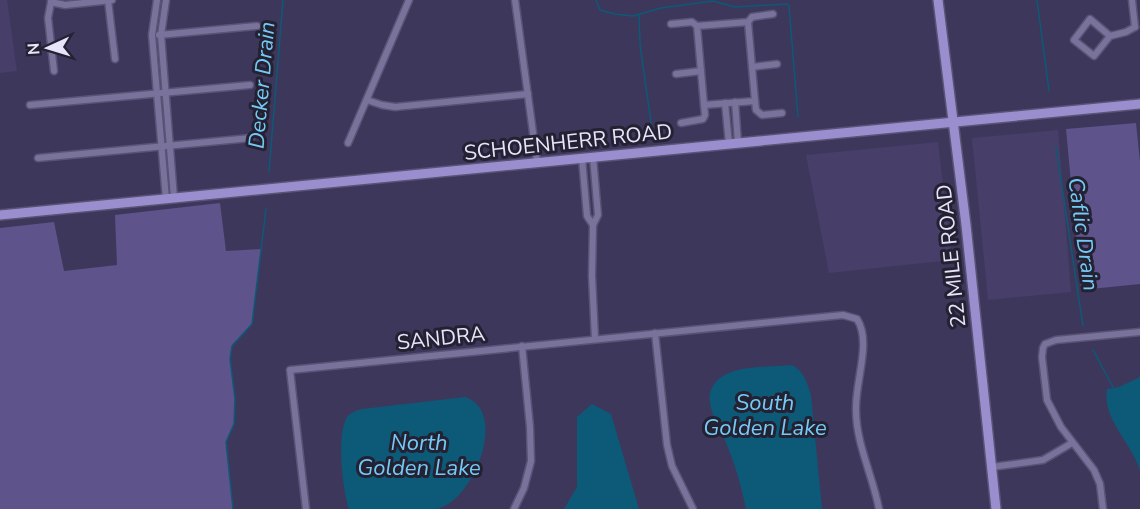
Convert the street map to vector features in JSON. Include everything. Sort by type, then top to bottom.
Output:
[{"type":"street","points":[[54,71],[48,18],[50,1],[65,5],[110,0],[115,59]]},
{"type":"street","points":[[157,0],[152,35],[161,148],[170,198]]},
{"type":"street","points":[[166,0],[161,35],[170,147],[170,198]]},
{"type":"street","points":[[348,143],[409,0]]},
{"type":"street","points":[[516,0],[537,162]]},
{"type":"street","name":"22 MILE ROAD","points":[[938,0],[954,123],[996,509]]},
{"type":"street","points":[[1110,36],[1090,19],[1074,40],[1094,56],[1110,36],[1137,28],[1132,0]]},
{"type":"street","points":[[671,24],[692,22],[697,26],[748,21],[752,17],[773,14]]},
{"type":"street","points":[[748,21],[756,110],[762,115],[782,113]]},
{"type":"street","points":[[152,35],[257,26]]},
{"type":"street","points":[[681,123],[700,121],[705,116],[697,26]]},
{"type":"street","points":[[752,67],[777,64]]},
{"type":"street","points":[[676,74],[701,71]]},
{"type":"street","points":[[30,105],[250,86]]},
{"type":"street","points":[[367,100],[395,107],[528,94]]},
{"type":"street","points":[[704,105],[755,101]]},
{"type":"street","points":[[734,144],[735,102]]},
{"type":"street","points":[[725,103],[734,144]]},
{"type":"street","name":"SCHOENHERR ROAD","points":[[0,215],[1140,104]]},
{"type":"street","points":[[38,158],[251,138]]},
{"type":"street","points":[[582,158],[587,216],[593,225]]},
{"type":"street","points":[[593,158],[598,215],[593,225],[592,276],[595,339]]},
{"type":"street","points":[[693,509],[672,466],[667,445],[655,333],[848,315],[857,319],[862,330],[864,345],[856,387],[857,426],[879,509]]},
{"type":"street","points":[[1103,509],[1100,484],[1094,470],[1072,443],[1051,410],[1042,369],[1043,348],[1050,341],[1140,332]]},
{"type":"street","name":"SANDRA","points":[[306,509],[290,370],[655,333]]},
{"type":"street","points":[[514,509],[527,480],[531,461],[522,346]]},
{"type":"street","points":[[992,467],[1043,460],[1072,443]]},
{"type":"shaded area","points":[[0,0],[7,0],[17,71],[0,73]]},
{"type":"shaded area","points":[[1136,123],[1140,162],[1140,284],[1081,290],[1066,129]]},
{"type":"shaded area","points":[[1058,130],[1071,292],[988,300],[972,138]]},
{"type":"shaded area","points":[[938,142],[952,260],[829,273],[806,155]]},
{"type":"shaded area","points":[[220,203],[226,251],[261,249],[252,324],[232,345],[230,359],[235,399],[234,424],[226,442],[233,509],[0,509],[0,228],[54,222],[64,271],[117,265],[115,215]]},
{"type":"water","name":"South Golden Lake","points":[[792,365],[802,374],[811,395],[822,509],[746,509],[734,464],[712,412],[711,391],[716,381],[731,372],[748,368]]},
{"type":"water","points":[[1140,377],[1140,470],[1113,420],[1107,400],[1107,389],[1119,387]]},
{"type":"water","name":"North Golden Lake","points":[[465,397],[478,406],[484,419],[485,436],[474,474],[451,502],[437,509],[349,509],[344,489],[341,446],[342,433],[349,415],[362,409]]},
{"type":"water","points":[[592,404],[611,414],[639,509],[564,509],[577,487],[577,417]]},
{"type":"waterway","name":"Decker Drain","points":[[269,172],[283,0]]},
{"type":"waterway","points":[[596,0],[600,10],[633,16],[661,8],[713,1],[735,7],[787,4],[798,117]]},
{"type":"waterway","name":"Caflic Drain","points":[[1037,0],[1049,91]]},
{"type":"waterway","points":[[639,14],[640,45],[652,129]]},
{"type":"waterway","name":"Caflic Drain","points":[[1056,147],[1083,326]]},
{"type":"waterway","name":"Decker Drain","points":[[233,509],[226,442],[234,424],[235,399],[230,359],[232,346],[252,324],[266,209]]},
{"type":"waterway","name":"Caflic Drain","points":[[1093,350],[1113,387]]}]
